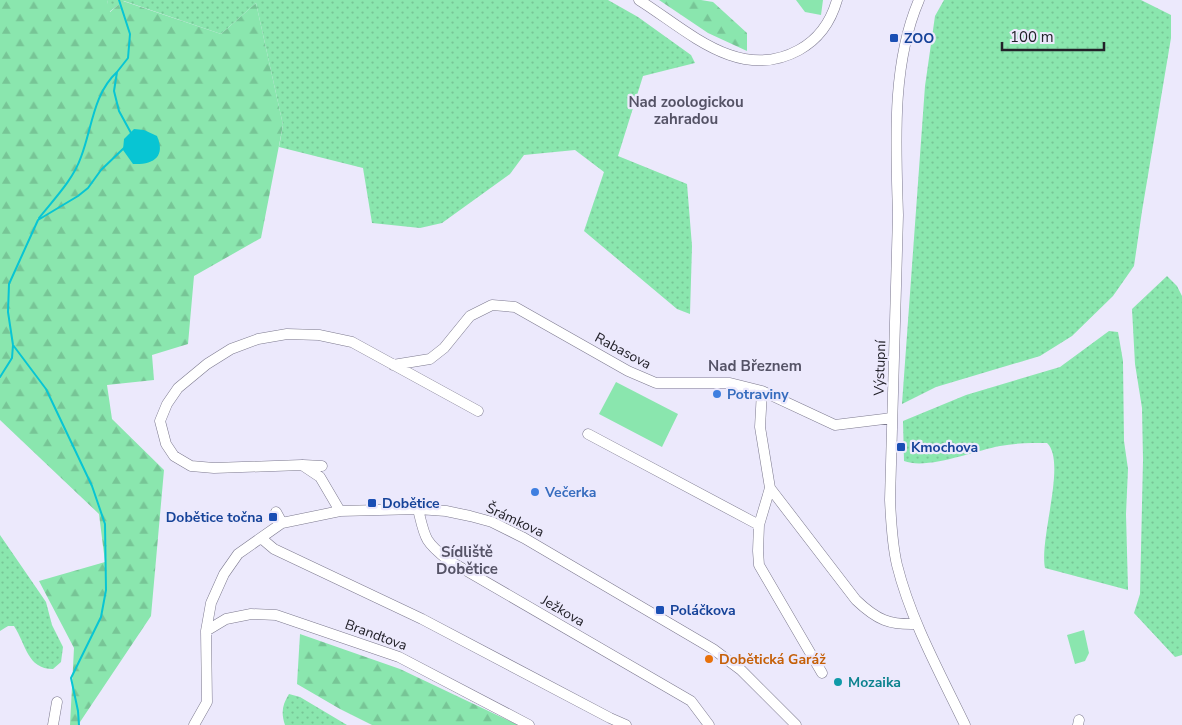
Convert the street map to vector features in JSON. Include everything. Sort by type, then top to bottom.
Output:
[{"type":"street","points":[[639,0],[715,50],[740,59],[760,61],[777,60],[803,48],[819,35],[828,24],[837,0]]},
{"type":"street","name":"Výstupní","points":[[919,0],[905,41],[901,60],[899,87],[890,500],[897,563],[905,593],[917,624],[965,725]]},
{"type":"street","name":"Rabasova","points":[[394,365],[430,360],[444,348],[470,316],[492,305],[514,307],[628,371],[656,383],[730,382],[762,391],[835,425],[892,418]]},
{"type":"street","points":[[322,466],[214,468],[191,466],[174,456],[166,444],[160,421],[167,404],[178,388],[207,364],[231,348],[258,339],[287,334],[319,335],[352,342],[478,410]]},
{"type":"street","points":[[762,391],[760,427],[770,488],[759,525],[759,565],[822,673]]},
{"type":"street","points":[[588,434],[759,525]]},
{"type":"street","points":[[302,465],[320,477],[340,511]]},
{"type":"street","points":[[770,488],[856,600],[871,614],[880,619],[904,625],[917,624]]},
{"type":"street","name":"Šrámkova","points":[[194,725],[207,702],[206,632],[211,603],[224,574],[238,554],[282,523],[340,511],[418,509],[446,511],[492,522],[524,538],[714,649],[741,670],[796,725]]},
{"type":"street","name":"Ježkova","points":[[418,509],[425,538],[432,548],[448,560],[691,701],[709,725]]},
{"type":"street","points":[[276,512],[282,523]]},
{"type":"street","points":[[261,538],[274,549],[422,619],[626,725]]},
{"type":"street","name":"Brandtova","points":[[206,632],[226,619],[251,614],[276,615],[399,657],[529,725]]},
{"type":"street","points":[[53,725],[58,702]]},
{"type":"green space","points":[[0,0],[107,0],[110,12],[123,1],[221,34],[256,3],[283,125],[261,238],[194,276],[188,344],[152,355],[154,380],[107,385],[112,419],[164,470],[151,616],[78,725],[70,725],[74,648],[39,581],[105,562],[99,514],[0,420]]},
{"type":"green space","points":[[107,0],[608,0],[638,17],[691,55],[695,63],[643,76],[618,156],[687,184],[692,246],[690,314],[677,309],[584,231],[604,172],[575,150],[524,155],[510,174],[442,223],[420,228],[372,223],[363,168],[279,147],[283,125],[256,3],[221,34],[124,1],[109,12]]},
{"type":"green space","points":[[659,0],[701,0],[713,2],[747,33],[747,51],[708,33]]},
{"type":"green space","points":[[796,0],[823,0],[821,15],[805,12]]},
{"type":"green space","points":[[944,0],[1141,0],[1171,15],[1171,38],[1134,266],[1113,296],[1072,336],[1040,356],[936,387],[902,404],[925,86],[935,16]]},
{"type":"green space","points":[[1167,276],[1177,286],[1182,296],[1182,655],[1175,657],[1134,613],[1140,594],[1143,460],[1142,408],[1135,364],[1132,309]]},
{"type":"green space","points":[[1109,331],[1118,332],[1123,361],[1124,441],[1128,469],[1126,514],[1128,590],[1045,568],[1044,555],[1054,483],[1052,453],[1047,443],[1006,445],[938,462],[914,463],[904,461],[903,421],[966,395],[1060,367]]},
{"type":"green space","points":[[616,382],[678,414],[662,447],[599,414]]},
{"type":"green space","points":[[0,535],[46,602],[52,625],[63,647],[61,662],[53,669],[44,668],[32,660],[14,626],[8,626],[0,631]]},
{"type":"green space","points":[[1084,630],[1089,653],[1085,661],[1075,664],[1067,635]]},
{"type":"green space","points":[[300,634],[400,669],[518,725],[372,725],[297,684]]},
{"type":"green space","points":[[289,694],[300,697],[347,725],[285,725],[283,709]]},
{"type":"water","points":[[134,129],[144,130],[157,136],[160,149],[159,154],[152,161],[133,164],[123,150],[124,139]]},
{"type":"waterway","points":[[119,0],[130,34],[128,58],[117,72],[114,91],[119,111],[131,133]]},
{"type":"waterway","points":[[39,218],[63,189],[78,165],[98,101],[109,81],[117,72]]},
{"type":"waterway","points":[[79,725],[71,678],[101,617],[106,590],[105,524],[92,486],[46,389],[13,345],[8,312],[9,284],[38,220],[88,188],[101,170],[125,147]]},
{"type":"waterway","points":[[0,377],[12,358],[13,345]]},
{"type":"place","name":"ZOO","points":[[894,38]]},
{"type":"place","name":"Potraviny","points":[[717,394]]},
{"type":"place","name":"Kmochova","points":[[901,447]]},
{"type":"place","name":"Večerka","points":[[535,492]]},
{"type":"place","name":"Dobětice","points":[[372,503]]},
{"type":"place","name":"Dobětice točna","points":[[273,517]]},
{"type":"place","name":"Poláčkova","points":[[660,610]]},
{"type":"place","name":"Dobětická Garáž","points":[[709,659]]},
{"type":"place","name":"Mozaika","points":[[838,682]]},
{"type":"district","name":"Nad zoologickou zahradou","points":[[686,110]]},
{"type":"district","name":"Nad Březnem","points":[[755,366]]},
{"type":"district","name":"Sídliště Dobětice","points":[[467,560]]}]
